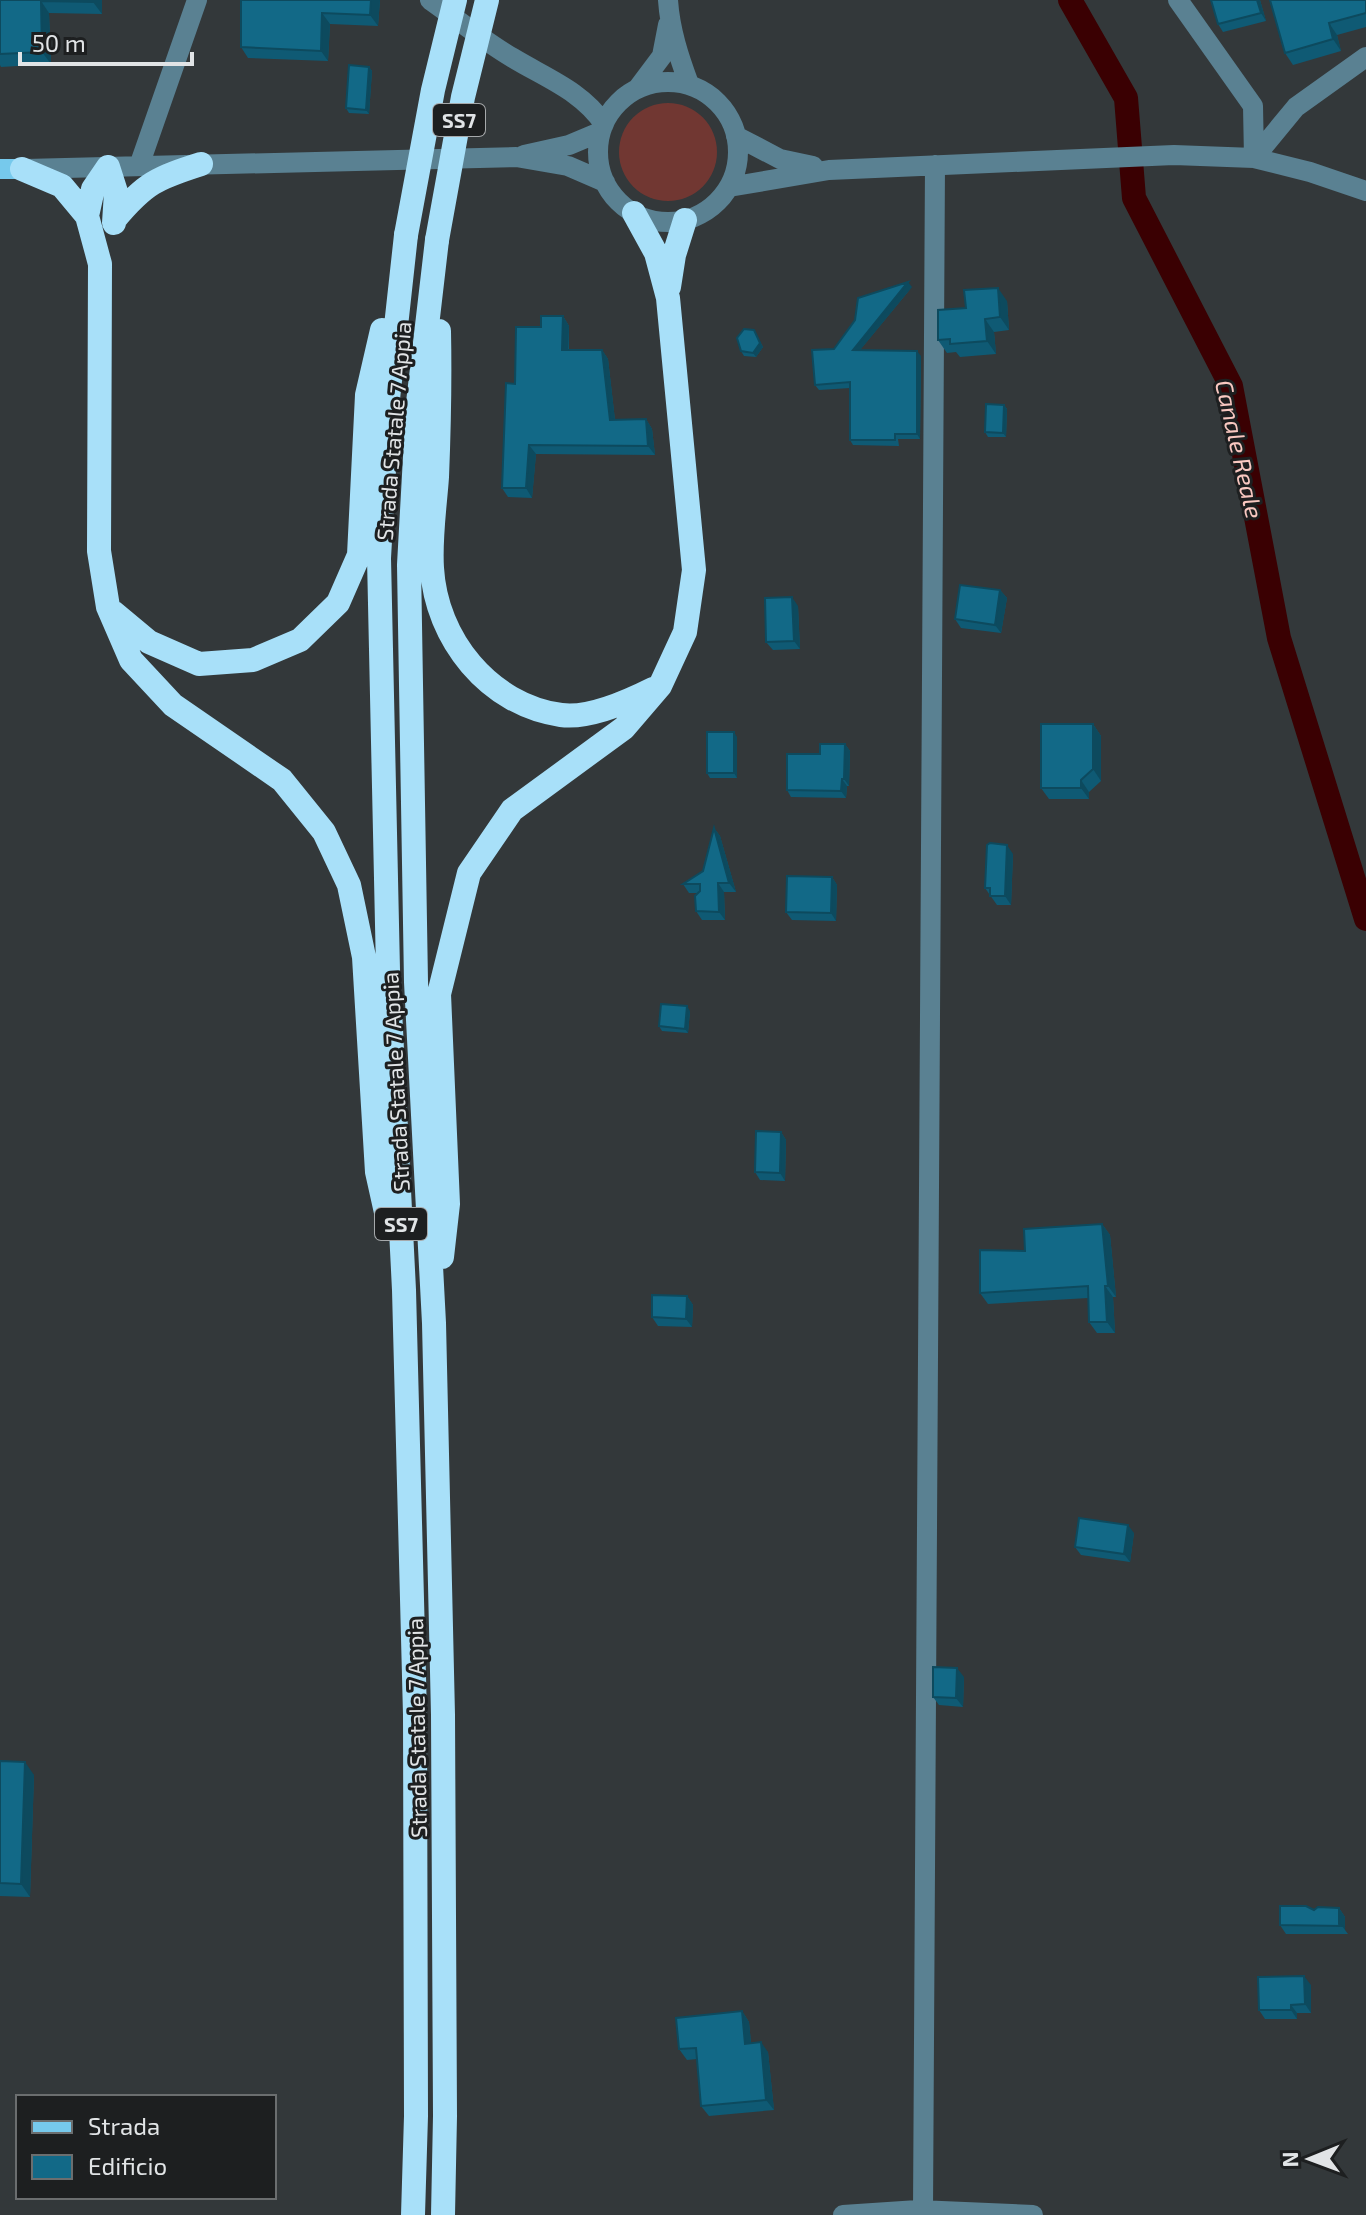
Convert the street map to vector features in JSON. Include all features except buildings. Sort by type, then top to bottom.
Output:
[{"type":"highway","name":"Strada Statale 7 Appia","points":[[413,2215],[416,2116],[415,1715],[404,1290],[388,970],[379,558],[388,399],[406,235],[433,90],[455,0]]},
{"type":"highway","name":"Strada Statale 7 Appia","points":[[443,2215],[443,1715],[434,1323],[416,982],[409,565],[418,403],[437,240],[463,97],[487,0]]},
{"type":"highway","points":[[115,219],[137,192],[166,175],[201,164]]},
{"type":"highway","points":[[137,192],[139,166]]},
{"type":"highway","points":[[87,216],[93,189],[108,167]]},
{"type":"highway","points":[[100,264],[115,219],[116,192],[108,167]]},
{"type":"highway","points":[[11,169],[62,186],[87,216],[100,264],[99,551],[108,607],[131,660],[173,705],[282,780],[324,832],[349,885],[364,957],[377,1172],[404,1290]]},
{"type":"highway","points":[[434,1323],[448,1204],[439,994],[469,873],[512,810],[624,728],[660,686],[685,632],[694,570],[668,298],[656,253],[634,213]]},
{"type":"highway","points":[[668,298],[674,255],[685,220]]},
{"type":"highway","points":[[108,607],[149,642],[199,664],[253,660],[300,640],[338,603],[359,555],[367,395],[406,235]]},
{"type":"highway","points":[[437,240],[441,406],[432,569],[442,619],[467,663],[510,699],[563,716],[614,708],[660,686]]},
{"type":"street","points":[[139,166],[197,0]]},
{"type":"street","points":[[430,0],[510,56],[572,91],[592,107],[602,128],[599,158],[605,182],[617,200],[634,213],[650,220],[685,220],[703,213],[729,187],[736,171],[736,136],[727,113],[710,96],[689,84],[663,82],[630,94],[572,91]]},
{"type":"street","points":[[1178,0],[1253,106],[1254,158]]},
{"type":"street","points":[[669,9],[689,84]]},
{"type":"street","points":[[516,157],[569,145],[602,128],[662,56],[669,9]]},
{"type":"street","points":[[1254,158],[1296,107],[1366,57]]},
{"type":"street","points":[[736,136],[780,159],[829,170]]},
{"type":"street","points":[[729,187],[829,170],[1174,155],[1254,158],[1366,191]]},
{"type":"street","points":[[11,169],[516,157],[568,166],[605,182]]},
{"type":"street","points":[[923,2210],[935,165]]},
{"type":"street","points":[[843,2215],[923,2210],[1033,2215]]},
{"type":"shaded area","points":[[668,103],[687,107],[703,117],[713,133],[717,152],[713,171],[703,187],[687,197],[668,201],[649,197],[633,187],[623,171],[619,152],[623,133],[633,117],[649,107]]},
{"type":"waterway","name":"Canale Reale","points":[[1070,0],[1126,98],[1134,198],[1231,386],[1279,638],[1366,919]]}]
